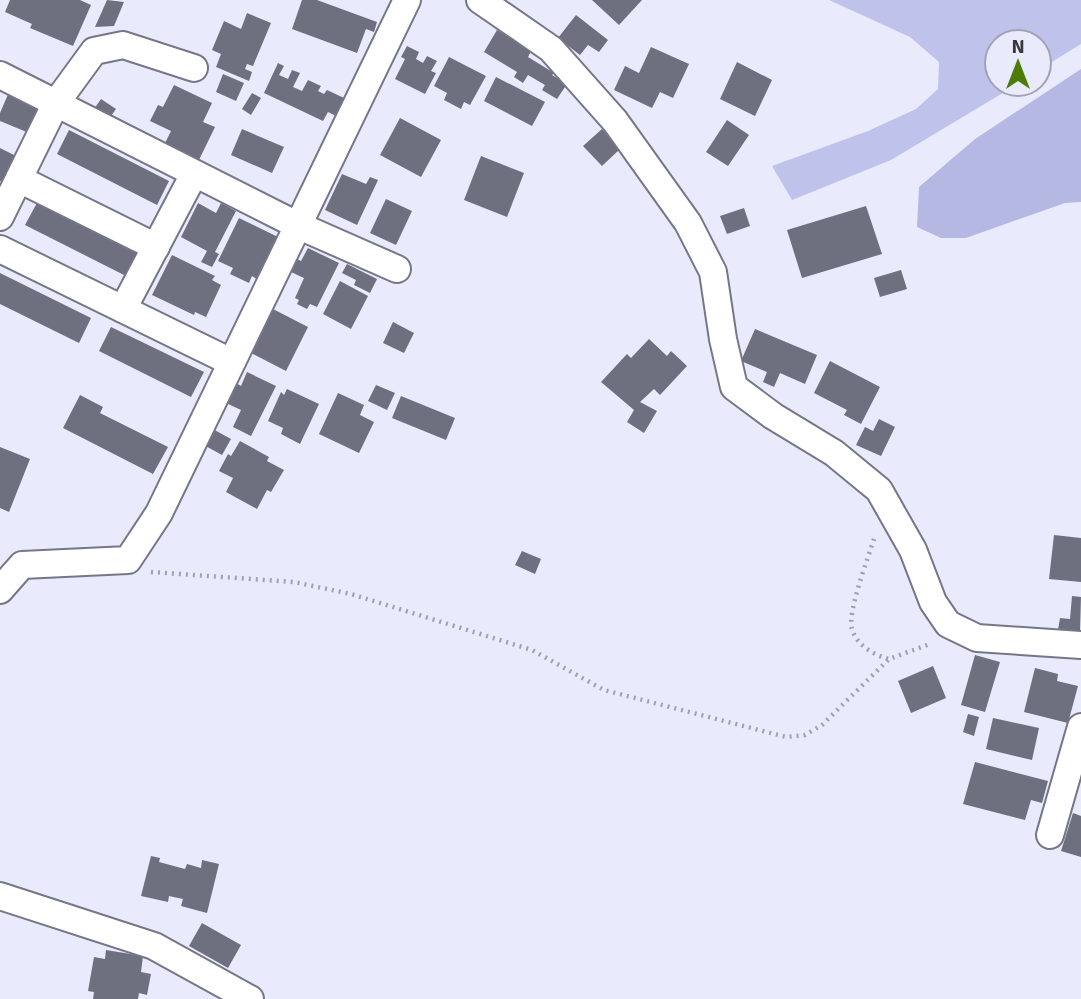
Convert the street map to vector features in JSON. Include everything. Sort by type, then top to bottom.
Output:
[{"type":"street","points":[[0,590],[22,565],[128,561],[159,513],[407,0]]},
{"type":"street","points":[[480,0],[551,49],[615,121],[688,223],[713,272],[723,339],[734,387],[773,416],[834,453],[879,490],[913,550],[933,603],[948,624],[977,638],[1081,645]]},
{"type":"street","points":[[0,216],[56,103],[94,51],[123,45],[194,68]]},
{"type":"street","points":[[0,75],[297,225],[397,269]]},
{"type":"street","points":[[123,309],[194,174]]},
{"type":"street","points":[[19,180],[156,247]]},
{"type":"street","points":[[0,249],[231,362]]},
{"type":"street","points":[[1050,835],[1074,776],[1081,727]]},
{"type":"street","points":[[0,896],[154,946],[250,999]]},
{"type":"path","points":[[885,501],[853,610],[851,626],[863,646],[876,655],[889,659]]},
{"type":"path","points":[[128,561],[151,572],[294,582],[351,594],[532,650],[604,690],[786,737],[805,735],[822,724],[889,659],[960,630]]},
{"type":"shaded area","points":[[829,0],[1081,0],[1081,44],[1053,61],[1053,28],[983,28],[983,98],[995,98],[891,160],[792,200],[772,166],[868,131],[916,109],[938,89],[939,62],[910,37]]},
{"type":"shaded area","points":[[1081,69],[1081,202],[1065,203],[966,238],[941,238],[917,227],[919,187],[975,139],[1037,98],[1053,98],[1053,87]]},
{"type":"building","points":[[10,0],[80,0],[91,5],[73,46],[30,28],[32,24],[5,12]]},
{"type":"building","points":[[107,0],[124,2],[114,26],[95,27]]},
{"type":"building","points":[[302,0],[317,0],[377,22],[374,32],[366,29],[357,53],[292,29]]},
{"type":"building","points":[[592,0],[642,0],[619,25]]},
{"type":"building","points":[[247,13],[271,23],[253,66],[247,64],[245,69],[252,72],[249,81],[216,67],[221,54],[212,50],[224,21],[241,29]]},
{"type":"building","points":[[576,15],[608,40],[599,52],[588,45],[580,55],[558,38]]},
{"type":"building","points":[[497,30],[531,51],[528,57],[567,84],[557,99],[542,90],[545,85],[528,75],[523,83],[514,77],[517,72],[484,52]]},
{"type":"building","points":[[407,46],[419,52],[416,59],[423,63],[427,56],[437,61],[431,71],[436,73],[425,94],[395,79],[405,59],[401,57]]},
{"type":"building","points":[[651,47],[689,64],[673,98],[660,92],[652,108],[614,90],[625,66],[639,73]]},
{"type":"building","points":[[449,57],[486,76],[470,105],[464,102],[461,109],[444,100],[447,93],[434,86]]},
{"type":"building","points":[[737,62],[772,80],[755,116],[720,99]]},
{"type":"building","points":[[278,63],[284,66],[279,75],[288,79],[292,70],[300,73],[293,87],[302,91],[308,80],[321,86],[318,91],[324,94],[327,90],[344,98],[336,116],[328,112],[323,121],[264,93]]},
{"type":"building","points":[[223,74],[244,83],[236,101],[216,92]]},
{"type":"building","points":[[496,77],[545,102],[532,126],[484,101]]},
{"type":"building","points":[[174,85],[212,103],[203,122],[215,127],[198,162],[164,145],[171,131],[150,121],[158,105],[163,107]]},
{"type":"building","points":[[9,92],[45,107],[34,135],[0,121],[0,113]]},
{"type":"building","points":[[252,93],[261,98],[251,115],[242,109]]},
{"type":"building","points":[[101,99],[116,109],[109,119],[94,109]]},
{"type":"building","points":[[400,118],[441,140],[421,177],[380,155]]},
{"type":"building","points":[[727,120],[749,135],[728,166],[706,152]]},
{"type":"building","points":[[242,129],[284,147],[272,173],[231,155]]},
{"type":"building","points":[[602,129],[620,149],[602,166],[583,146]]},
{"type":"building","points":[[69,130],[169,181],[157,205],[57,154]]},
{"type":"building","points":[[0,148],[16,156],[3,182],[0,181]]},
{"type":"building","points":[[481,156],[524,173],[507,217],[464,200]]},
{"type":"building","points":[[342,174],[366,184],[370,177],[378,180],[357,225],[325,210]]},
{"type":"building","points":[[386,199],[412,211],[396,245],[370,233]]},
{"type":"building","points":[[38,201],[138,252],[126,276],[25,225]]},
{"type":"building","points":[[198,203],[216,213],[221,203],[236,211],[215,252],[219,254],[212,267],[201,262],[207,251],[181,237]]},
{"type":"building","points":[[866,206],[882,254],[802,278],[787,230]]},
{"type":"building","points":[[744,208],[750,226],[727,234],[720,216]]},
{"type":"building","points":[[239,218],[278,237],[257,279],[252,276],[249,283],[230,274],[233,268],[218,261]]},
{"type":"building","points":[[308,248],[339,263],[317,307],[310,304],[307,309],[297,304],[299,300],[295,298],[304,278],[291,272],[297,259],[301,261]]},
{"type":"building","points":[[172,255],[215,276],[212,280],[221,285],[206,317],[195,312],[194,315],[152,295]]},
{"type":"building","points":[[347,264],[377,279],[370,293],[354,285],[356,280],[342,273]]},
{"type":"building","points":[[901,270],[907,289],[880,297],[874,278]]},
{"type":"building","points":[[0,273],[91,318],[79,343],[0,304]]},
{"type":"building","points":[[340,281],[368,296],[351,329],[323,314]]},
{"type":"building","points":[[273,309],[308,327],[286,371],[251,353]]},
{"type":"building","points":[[393,322],[414,333],[404,353],[383,343]]},
{"type":"building","points":[[111,327],[204,372],[191,397],[99,351]]},
{"type":"building","points":[[755,329],[817,355],[805,384],[780,373],[774,387],[763,382],[767,372],[741,361]]},
{"type":"building","points":[[649,339],[667,356],[671,351],[687,366],[660,395],[654,389],[640,402],[657,411],[644,433],[627,422],[634,410],[601,382],[627,354],[631,358]]},
{"type":"building","points":[[830,361],[880,387],[861,424],[844,415],[847,410],[814,393]]},
{"type":"building","points":[[247,372],[276,386],[251,436],[233,427],[241,410],[226,403],[236,383],[241,386]]},
{"type":"building","points":[[376,385],[395,393],[387,410],[368,401]]},
{"type":"building","points":[[287,389],[319,404],[300,444],[281,434],[283,428],[268,421],[281,392],[284,395]]},
{"type":"building","points":[[338,393],[364,405],[360,415],[374,422],[359,453],[319,434]]},
{"type":"building","points":[[80,395],[103,407],[100,413],[168,447],[153,474],[63,428]]},
{"type":"building","points":[[401,396],[455,418],[446,440],[392,418]]},
{"type":"building","points":[[879,419],[895,427],[881,456],[856,445],[865,427],[873,431]]},
{"type":"building","points":[[211,428],[231,439],[222,455],[202,444]]},
{"type":"building","points":[[240,441],[269,457],[267,461],[284,470],[271,492],[267,490],[257,509],[226,492],[233,478],[219,471],[228,454],[231,456]]},
{"type":"building","points":[[0,447],[30,459],[9,512],[0,508]]},
{"type":"building","points":[[1054,535],[1081,538],[1081,582],[1049,579]]},
{"type":"building","points":[[522,551],[541,559],[535,574],[515,565]]},
{"type":"building","points":[[1072,596],[1081,597],[1080,632],[1058,630],[1060,618],[1070,619]]},
{"type":"building","points":[[975,655],[1000,662],[985,712],[961,705]]},
{"type":"building","points":[[933,666],[946,698],[911,713],[898,681]]},
{"type":"building","points":[[1035,668],[1058,674],[1057,681],[1078,686],[1068,723],[1024,712]]},
{"type":"building","points":[[968,714],[979,717],[974,736],[963,732]]},
{"type":"building","points":[[993,718],[1039,728],[1032,760],[986,749]]},
{"type":"building","points":[[975,762],[1048,781],[1042,803],[1031,800],[1025,820],[963,804]]},
{"type":"building","points":[[1073,813],[1081,816],[1081,857],[1061,851]]},
{"type":"building","points":[[151,856],[160,858],[159,862],[185,869],[187,864],[201,868],[202,860],[219,864],[207,913],[181,906],[183,899],[169,896],[168,902],[141,896]]},
{"type":"building","points":[[202,923],[241,945],[228,968],[189,946]]},
{"type":"building","points":[[106,950],[143,956],[141,972],[151,974],[147,995],[139,993],[138,999],[93,999],[94,992],[88,991],[94,957],[105,959]]}]
